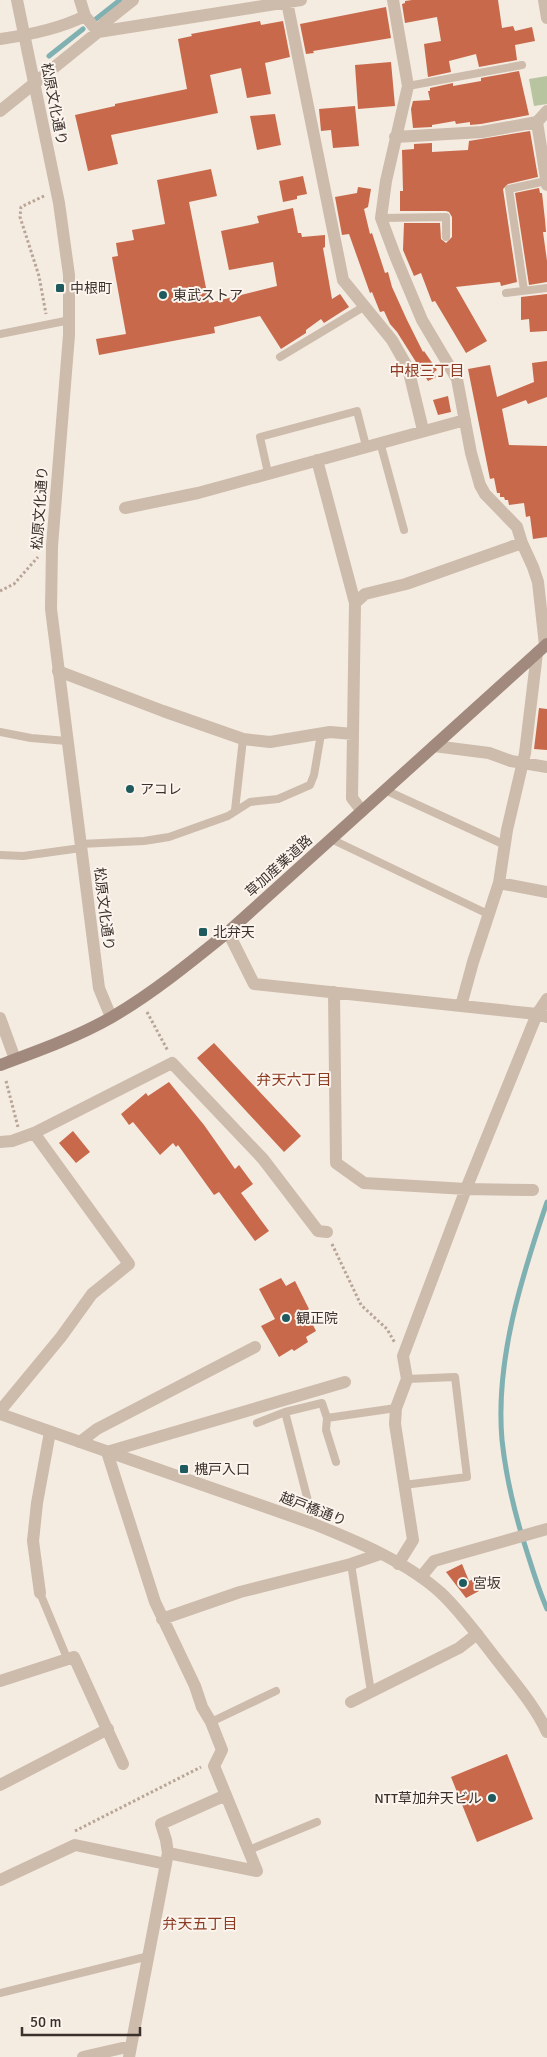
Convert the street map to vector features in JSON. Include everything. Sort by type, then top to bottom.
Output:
[{"type":"main road","name":"草加産業道路","points":[[0,1065],[52,1045],[111,1017],[193,961],[228,932],[543,647]]},
{"type":"street","name":"松原文化通り","points":[[17,0],[65,237],[69,275],[70,320],[52,546],[51,609],[99,988],[111,1017]]},
{"type":"street","points":[[80,0],[85,16],[98,32]]},
{"type":"street","points":[[0,111],[98,32],[104,23],[133,0]]},
{"type":"street","points":[[98,32],[253,4],[301,0]]},
{"type":"street","points":[[393,0],[408,86],[395,137],[381,218],[422,320],[457,379],[480,485],[485,494],[517,527],[522,544],[533,567],[538,582],[543,647],[523,763],[507,830],[499,883],[473,962],[461,1006]]},
{"type":"street","points":[[544,0],[547,18]]},
{"type":"street","points":[[288,2],[343,280],[392,340],[408,368],[423,430]]},
{"type":"street","points":[[0,39],[24,36],[73,22],[85,16]]},
{"type":"street","points":[[395,137],[482,132],[537,122],[547,111]]},
{"type":"street","points":[[537,122],[547,185]]},
{"type":"street","points":[[125,508],[198,493],[465,420]]},
{"type":"street","points":[[317,460],[355,603],[352,798],[362,811]]},
{"type":"street","points":[[355,603],[365,594],[406,584],[522,544]]},
{"type":"street","points":[[58,671],[243,739],[270,742],[330,732],[353,734]]},
{"type":"street","points":[[434,746],[489,752],[511,761],[547,767]]},
{"type":"street","points":[[499,883],[547,892]]},
{"type":"street","points":[[228,932],[254,984],[542,1015]]},
{"type":"street","points":[[334,992],[336,1163],[364,1183],[466,1189],[533,1190]]},
{"type":"street","points":[[398,1564],[413,1540],[395,1424],[396,1408],[407,1379],[403,1356],[466,1189],[542,1015],[547,999]]},
{"type":"street","points":[[0,1018],[15,1060]]},
{"type":"street","points":[[0,1142],[34,1133],[172,1063],[263,1159],[318,1231],[327,1232]]},
{"type":"street","points":[[0,1412],[65,1332],[92,1294],[129,1264],[34,1133]]},
{"type":"street","points":[[80,1442],[97,1429],[254,1347]]},
{"type":"street","points":[[0,1880],[75,1845],[256,1871],[214,1766],[222,1750],[211,1722],[202,1707],[195,1686],[154,1602],[107,1452],[345,1382]]},
{"type":"street","name":"越戸橋通り","points":[[0,1412],[50,1432],[314,1524],[350,1539],[421,1577],[440,1593],[477,1634],[522,1692],[547,1732]]},
{"type":"street","points":[[40,1593],[33,1541],[37,1503],[50,1432]]},
{"type":"street","points":[[421,1577],[434,1561],[547,1528]]},
{"type":"street","points":[[162,1619],[240,1592],[352,1564],[380,1554]]},
{"type":"street","points":[[351,1702],[459,1648],[477,1634]]},
{"type":"street","points":[[0,1681],[74,1657],[123,1764]]},
{"type":"street","points":[[0,1785],[108,1729]]},
{"type":"street","points":[[83,2057],[130,2051],[167,1859],[166,1840],[161,1824],[226,1795]]},
{"type":"lane","points":[[408,86],[522,65]]},
{"type":"lane","points":[[524,290],[508,190],[546,181]]},
{"type":"lane","points":[[381,218],[446,217],[446,237]]},
{"type":"lane","points":[[506,293],[547,288]]},
{"type":"lane","points":[[280,357],[365,306]]},
{"type":"lane","points":[[0,334],[70,320]]},
{"type":"lane","points":[[268,473],[260,437],[357,411],[366,446]]},
{"type":"lane","points":[[380,442],[404,530]]},
{"type":"lane","points":[[0,732],[30,738],[67,741]]},
{"type":"lane","points":[[0,855],[23,856],[80,846],[169,837],[228,816],[234,810],[250,802],[278,799],[310,784],[314,775],[321,734]]},
{"type":"lane","points":[[234,810],[243,739]]},
{"type":"lane","points":[[385,790],[505,845]]},
{"type":"lane","points":[[331,839],[490,915]]},
{"type":"lane","points":[[404,1485],[467,1477],[456,1376],[407,1379]]},
{"type":"lane","points":[[256,1422],[322,1402],[327,1418],[326,1430],[336,1462]]},
{"type":"lane","points":[[327,1418],[396,1408]]},
{"type":"lane","points":[[285,1412],[314,1524]]},
{"type":"lane","points":[[352,1564],[371,1692]]},
{"type":"lane","points":[[40,1593],[67,1658]]},
{"type":"lane","points":[[211,1722],[276,1691]]},
{"type":"lane","points":[[249,1850],[317,1822]]},
{"type":"lane","points":[[0,1993],[149,1956]]},
{"type":"path","points":[[47,195],[21,207],[20,217],[39,276],[47,325]]},
{"type":"path","points":[[0,591],[14,584],[37,557],[52,546]]},
{"type":"path","points":[[147,1012],[163,1039],[172,1063]]},
{"type":"path","points":[[6,1081],[20,1138]]},
{"type":"path","points":[[327,1232],[360,1304],[387,1328],[403,1356]]},
{"type":"path","points":[[75,1845],[70,1834],[219,1758]]},
{"type":"green space","points":[[547,76],[547,104],[534,106],[529,79]]},
{"type":"building","points":[[498,0],[502,28],[513,26],[515,31],[532,27],[535,41],[515,45],[517,60],[479,67],[476,54],[449,61],[451,72],[428,77],[424,44],[441,41],[437,17],[405,23],[402,4],[405,1]]},
{"type":"building","points":[[386,7],[391,38],[313,51],[314,53],[306,54],[300,24]]},
{"type":"building","points":[[260,21],[261,25],[283,21],[290,57],[265,63],[271,94],[247,98],[241,68],[210,75],[218,113],[111,135],[118,164],[88,171],[75,115],[115,106],[115,104],[187,89],[178,39],[192,36],[191,34]]},
{"type":"building","points":[[391,62],[395,106],[358,109],[355,65]]},
{"type":"building","points":[[519,71],[529,115],[481,124],[470,125],[470,122],[456,124],[455,121],[432,125],[432,127],[413,128],[411,109],[413,101],[430,100],[428,91],[430,91],[430,88],[453,83],[453,86],[481,81],[481,78]]},
{"type":"building","points":[[355,106],[359,146],[333,148],[331,130],[321,131],[319,109]]},
{"type":"building","points":[[275,114],[281,145],[257,150],[250,116]]},
{"type":"building","points":[[530,131],[538,177],[508,184],[503,189],[517,282],[501,286],[500,282],[456,287],[487,341],[466,353],[435,301],[432,302],[421,273],[414,276],[403,250],[404,223],[440,223],[441,239],[446,243],[452,237],[452,217],[446,211],[400,211],[400,191],[403,191],[402,150],[414,149],[414,144],[432,143],[432,152],[468,150],[469,141]]},
{"type":"building","points":[[211,169],[217,196],[189,202],[209,303],[277,286],[273,262],[229,270],[221,231],[259,223],[257,216],[293,208],[298,233],[301,233],[302,237],[325,235],[325,247],[323,248],[332,299],[340,294],[349,307],[324,323],[321,319],[306,330],[306,333],[281,349],[260,316],[214,327],[215,333],[99,355],[96,339],[126,334],[112,257],[118,256],[116,243],[134,240],[132,230],[165,224],[157,180]]},
{"type":"building","points":[[303,176],[307,194],[297,196],[297,199],[283,202],[279,181]]},
{"type":"building","points":[[358,187],[371,189],[368,207],[364,209],[370,234],[372,233],[385,273],[388,272],[392,287],[407,320],[423,352],[437,370],[434,372],[436,377],[428,381],[390,324],[384,311],[380,312],[372,292],[370,293],[349,234],[342,235],[335,197],[357,193]]},
{"type":"building","points":[[539,188],[540,193],[542,193],[545,220],[546,232],[543,232],[547,261],[547,282],[529,285],[515,193]]},
{"type":"building","points":[[547,294],[547,331],[530,332],[529,319],[521,320],[521,297]]},
{"type":"building","points":[[547,361],[547,397],[528,404],[526,400],[502,409],[509,445],[547,446],[547,537],[533,539],[530,516],[526,517],[524,503],[509,505],[508,500],[500,497],[500,493],[497,493],[494,478],[490,479],[468,369],[490,365],[497,397],[534,382],[532,363]]},
{"type":"building","points":[[448,396],[451,412],[438,415],[433,400]]},
{"type":"building","points":[[539,708],[547,709],[547,750],[534,749]]},
{"type":"building","points":[[214,1043],[301,1136],[284,1152],[197,1058]]},
{"type":"building","points":[[169,1082],[204,1125],[235,1169],[239,1165],[253,1184],[241,1193],[269,1231],[255,1241],[219,1192],[214,1195],[178,1145],[176,1147],[173,1143],[160,1155],[133,1122],[129,1125],[121,1114],[146,1093],[148,1096]]},
{"type":"building","points":[[73,1131],[90,1152],[76,1163],[59,1143]]},
{"type":"building","name":"観正院","points":[[281,1278],[286,1286],[295,1281],[309,1309],[306,1311],[316,1331],[306,1337],[308,1342],[294,1351],[292,1349],[279,1357],[261,1326],[275,1319],[259,1289]]},
{"type":"building","points":[[462,1564],[469,1581],[474,1579],[479,1591],[466,1598],[446,1572]]},
{"type":"building","name":"NTT草加弁天ビル","points":[[507,1754],[533,1819],[477,1842],[451,1777]]},
{"type":"waterway","points":[[96,19],[120,0]]},
{"type":"waterway","points":[[49,56],[83,29]]},
{"type":"waterway","points":[[547,1202],[528,1259],[512,1319],[503,1379],[501,1410],[502,1440],[512,1496],[529,1559],[547,1609]]},
{"type":"place","name":"中根町","points":[[60,288]]},
{"type":"place","name":"東武ストア","points":[[163,295]]},
{"type":"place","name":"アコレ","points":[[130,789]]},
{"type":"place","name":"北弁天","points":[[203,932]]},
{"type":"place","name":"観正院","points":[[286,1318]]},
{"type":"place","name":"槐戸入口","points":[[184,1469]]},
{"type":"place","name":"宮坂","points":[[463,1583]]},
{"type":"place","name":"NTT草加弁天ビル","points":[[492,1798]]},
{"type":"district","name":"中根三丁目","points":[[427,371]]},
{"type":"district","name":"弁天六丁目","points":[[294,1080]]},
{"type":"district","name":"弁天五丁目","points":[[200,1924]]}]
